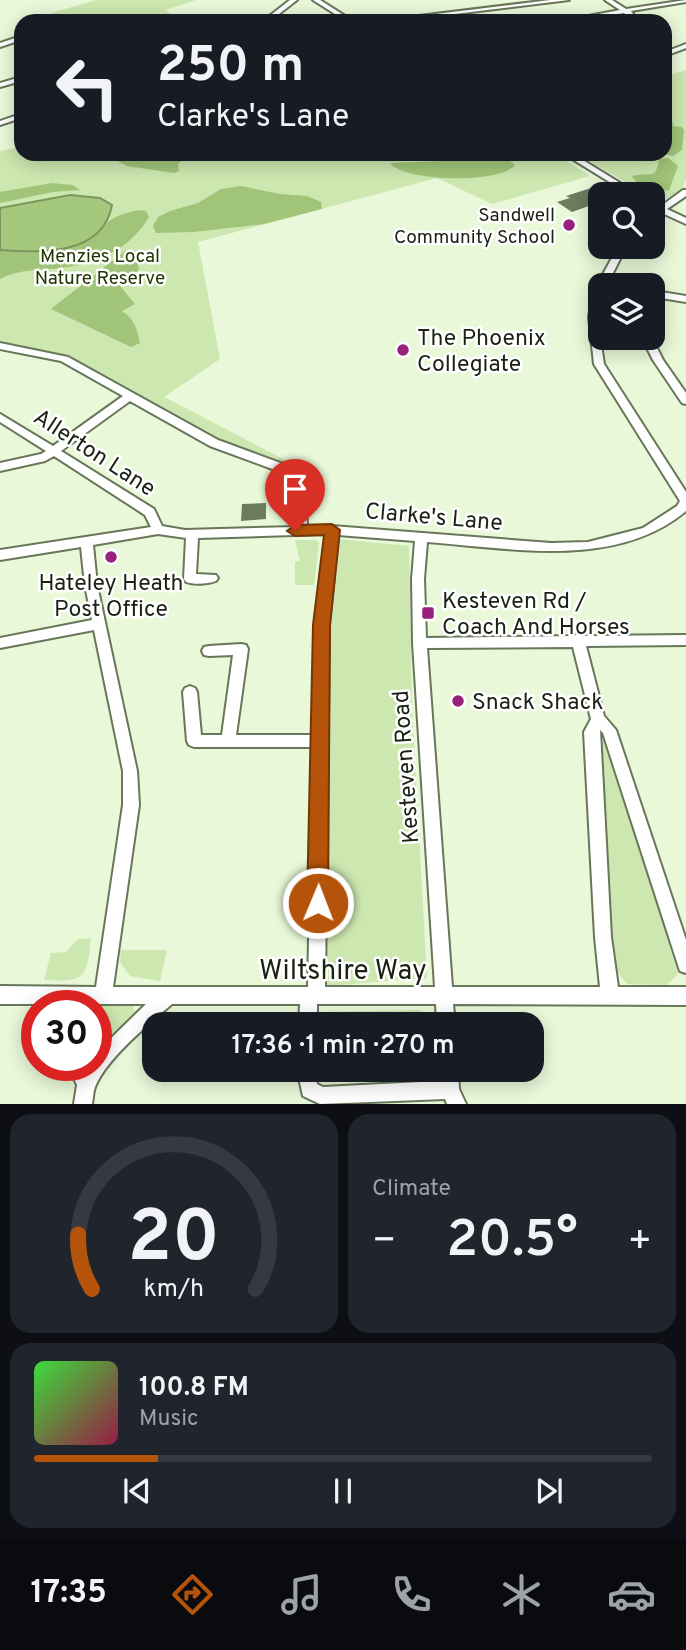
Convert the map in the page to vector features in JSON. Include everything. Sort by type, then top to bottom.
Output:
[{"type":"street","points":[[275,14],[294,0]]},
{"type":"street","points":[[316,0],[339,14]]},
{"type":"street","points":[[443,14],[566,0]]},
{"type":"street","points":[[608,0],[628,14]]},
{"type":"street","points":[[661,0],[684,2]]},
{"type":"street","points":[[607,14],[684,2]]},
{"type":"street","points":[[580,161],[614,182]]},
{"type":"street","points":[[665,204],[686,192]]},
{"type":"street","points":[[665,214],[686,221]]},
{"type":"street","points":[[665,296],[686,299]]},
{"type":"street","points":[[0,346],[64,359],[229,451],[290,471],[299,484],[301,531]]},
{"type":"street","points":[[596,350],[599,364],[686,501]]},
{"type":"street","points":[[653,350],[686,401]]},
{"type":"street","points":[[0,467],[38,461],[130,396]]},
{"type":"street","name":"Allerton Lane","points":[[0,417],[150,512],[158,530]]},
{"type":"street","name":"Clarke's Lane","points":[[0,555],[158,530],[189,534],[332,530],[551,547],[597,544],[647,531],[681,509],[686,501]]},
{"type":"street","points":[[310,1012],[313,996],[324,593],[332,530]]},
{"type":"street","points":[[189,534],[190,579],[212,578]]},
{"type":"street","name":"Kesteven Road","points":[[421,536],[418,579],[420,643],[444,995]]},
{"type":"street","points":[[87,541],[91,585],[130,783],[131,805],[104,990]]},
{"type":"street","points":[[0,643],[100,624]]},
{"type":"street","points":[[420,643],[578,639],[686,640]]},
{"type":"street","points":[[578,639],[598,719],[609,730],[686,965]]},
{"type":"street","points":[[209,651],[241,649],[229,741]]},
{"type":"street","points":[[190,692],[194,741],[321,741]]},
{"type":"street","points":[[598,719],[591,732],[603,937],[610,996]]},
{"type":"street","name":"Wiltshire Way","points":[[112,994],[686,996]]},
{"type":"street","name":"Wiltshire Way","points":[[0,995],[21,997]]},
{"type":"street","points":[[83,1104],[86,1084],[139,1022],[170,995]]},
{"type":"street","points":[[444,995],[445,1012]]},
{"type":"street","points":[[311,1098],[453,1097]]},
{"type":"green space","points":[[96,0],[196,0],[165,10],[171,14],[51,13]]},
{"type":"green space","points":[[686,70],[686,179],[682,190],[665,199],[665,182],[626,182],[589,161],[672,161],[672,74]]},
{"type":"green space","name":"Menzies Local Nature Reserve","points":[[14,148],[14,161],[567,161],[590,176],[492,204],[437,178],[198,242],[220,359],[164,397],[295,465],[287,470],[229,451],[64,359],[0,346],[0,151]]},
{"type":"green space","points":[[337,539],[409,546],[412,708],[427,978],[326,986],[327,706]]},
{"type":"green space","points":[[295,540],[316,540],[319,543],[314,585],[295,585],[295,562],[300,561]]},
{"type":"green space","points":[[607,741],[678,974],[666,985],[627,984],[612,965],[595,742]]},
{"type":"green space","points":[[91,938],[88,962],[81,975],[68,980],[44,980],[51,953],[66,952],[78,939]]},
{"type":"green space","points":[[121,950],[167,950],[160,981],[130,976],[120,962]]},
{"type":"green space","points":[[112,1003],[131,1003],[136,1013],[112,1038]]},
{"type":"green space","points":[[420,1010],[422,1012],[320,1012]]},
{"type":"shaded area","points":[[672,120],[673,126],[682,127],[684,131],[682,150],[673,156]]},
{"type":"shaded area","points":[[118,161],[181,161],[178,164],[179,171],[174,173],[127,166]]},
{"type":"shaded area","points":[[510,161],[515,165],[491,175],[452,178],[413,174],[390,163]]},
{"type":"shaded area","points":[[659,161],[672,161],[678,166],[669,190],[665,190],[665,182],[637,182],[632,176],[651,174],[656,171]]},
{"type":"shaded area","points":[[52,183],[73,185],[80,190],[53,192],[0,203],[0,192]]},
{"type":"shaded area","points":[[241,186],[307,196],[321,202],[322,209],[264,224],[156,233],[153,226],[158,217],[198,203],[221,189]]},
{"type":"shaded area","points":[[70,195],[100,198],[112,205],[106,222],[96,234],[68,248],[51,251],[0,250],[0,208]]},
{"type":"shaded area","points":[[138,210],[146,211],[149,217],[130,240],[108,255],[82,264],[19,272],[0,279],[0,250],[60,250],[103,228],[114,218]]},
{"type":"shaded area","points":[[126,250],[136,258],[139,269],[131,279],[120,286],[135,304],[122,311],[132,321],[139,338],[140,343],[131,347],[51,309]]},
{"type":"building","name":"Sandwell Community School","points":[[588,189],[588,206],[572,212],[557,202],[570,198],[566,196]]},
{"type":"building","points":[[266,503],[266,519],[241,521],[242,504]]},
{"type":"place","name":"Sandwell Community School","points":[[569,225]]},
{"type":"place","name":"The Phoenix Collegiate","points":[[403,350]]},
{"type":"place","name":"Hateley Heath Post Office","points":[[111,557]]},
{"type":"place","name":"Kesteven Rd / Coach And Horses","points":[[428,613]]},
{"type":"place","name":"Snack Shack","points":[[458,701]]},
{"type":"route","points":[[295,531],[332,530],[322,625],[318,903]]}]
